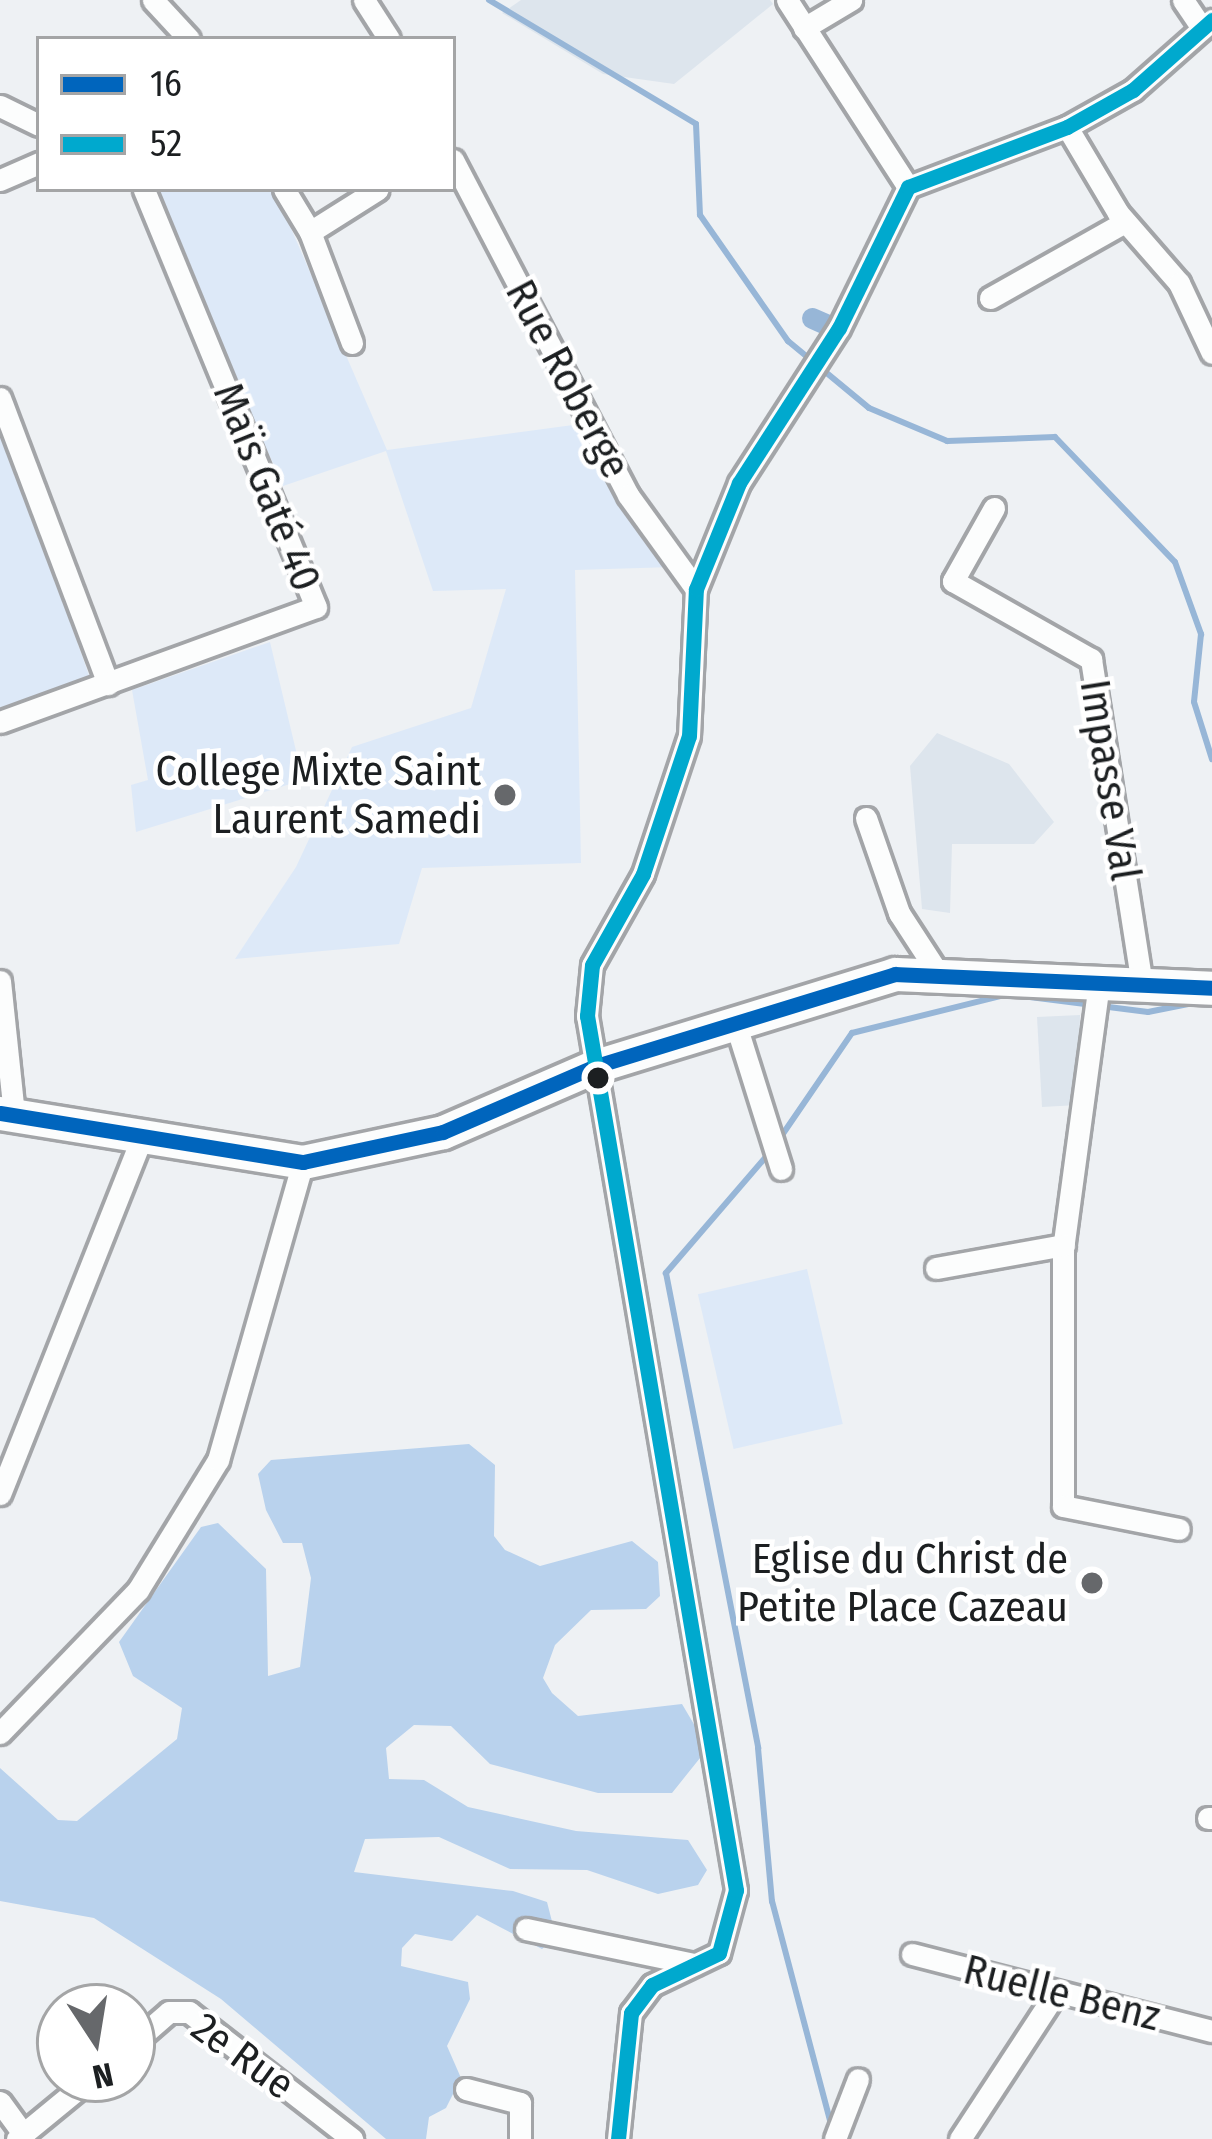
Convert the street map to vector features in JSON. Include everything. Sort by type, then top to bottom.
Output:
[{"type":"street","points":[[153,0],[186,36]]},
{"type":"street","points":[[364,0],[387,36]]},
{"type":"street","points":[[787,0],[908,187]]},
{"type":"street","points":[[804,28],[851,0]]},
{"type":"street","points":[[618,2139],[632,2013],[652,1985],[718,1953],[736,1890],[658,1388],[593,1066],[592,964],[644,874],[688,736],[696,589],[739,483],[826,350],[908,187],[1067,128],[1133,89],[1207,24],[1183,0]]},
{"type":"street","points":[[0,106],[36,124]]},
{"type":"street","points":[[1067,128],[1126,222],[1179,283],[1212,353]]},
{"type":"street","points":[[0,180],[36,164]]},
{"type":"street","name":"Rue Roberge","points":[[456,166],[628,495],[696,589]]},
{"type":"street","name":"Maïs Gaté 40","points":[[0,722],[316,604],[145,192]]},
{"type":"street","points":[[286,192],[310,232],[352,344]]},
{"type":"street","points":[[310,232],[373,192]]},
{"type":"street","points":[[989,298],[1126,222]]},
{"type":"street","points":[[0,398],[108,684]]},
{"type":"street","name":"Impasse Val","points":[[994,508],[953,580],[1091,659],[1142,986]]},
{"type":"street","points":[[866,818],[898,913],[936,970]]},
{"type":"street","points":[[0,981],[7,1114],[303,1162],[443,1132],[593,1066],[735,1022],[936,970],[1098,989],[1208,988]]},
{"type":"street","points":[[1098,989],[1064,1245],[1063,1506],[1179,1529]]},
{"type":"street","points":[[735,1022],[781,1169]]},
{"type":"street","points":[[0,1494],[142,1134]]},
{"type":"street","points":[[0,1733],[138,1591],[218,1460],[303,1162]]},
{"type":"street","points":[[936,1268],[1064,1245]]},
{"type":"street","points":[[526,1929],[701,1964]]},
{"type":"street","name":"Ruelle Benz","points":[[912,1954],[1212,2031]]},
{"type":"street","points":[[960,2139],[1055,1994]]},
{"type":"street","name":"2e Rue","points":[[156,2024],[170,2012],[189,2012],[352,2139]]},
{"type":"street","points":[[835,2139],[858,2079]]},
{"type":"street","points":[[466,2089],[520,2103],[520,2139]]},
{"type":"street","points":[[0,2102],[21,2137],[61,2103]]},
{"type":"shaded area","points":[[521,0],[770,0],[773,4],[674,84],[603,74],[502,13]]},
{"type":"shaded area","points":[[153,192],[275,192],[387,450],[588,423],[673,567],[575,570],[581,863],[422,868],[399,944],[235,959],[296,867],[352,747],[471,708],[506,589],[433,591],[386,451],[283,486]]},
{"type":"shaded area","points":[[0,423],[91,681],[0,714]]},
{"type":"shaded area","points":[[270,642],[303,780],[136,832],[131,785],[148,780],[132,690]]},
{"type":"shaded area","points":[[937,733],[1009,764],[1054,822],[1034,844],[952,844],[950,913],[922,909],[910,766]]},
{"type":"shaded area","points":[[1080,1015],[1078,1105],[1042,1107],[1037,1017]]},
{"type":"shaded area","points":[[807,1269],[843,1424],[734,1449],[698,1294]]},
{"type":"shaded area","points":[[469,1444],[495,1465],[494,1536],[505,1550],[540,1566],[632,1541],[658,1562],[660,1596],[646,1609],[591,1610],[555,1645],[543,1678],[552,1693],[578,1716],[682,1704],[708,1748],[672,1793],[598,1793],[490,1764],[451,1726],[414,1725],[386,1748],[389,1779],[424,1780],[468,1807],[576,1831],[688,1840],[707,1870],[698,1885],[658,1894],[587,1870],[510,1869],[439,1837],[365,1839],[354,1872],[513,1891],[547,1902],[556,1937],[542,1949],[477,1915],[452,1941],[415,1934],[402,1948],[401,1966],[468,1982],[470,1999],[447,2046],[461,2078],[446,2108],[429,2117],[426,2139],[386,2139],[221,1999],[94,1918],[0,1901],[0,1768],[58,1820],[77,1821],[177,1739],[182,1708],[133,1676],[119,1642],[201,1527],[218,1523],[266,1569],[268,1676],[300,1667],[311,1578],[302,1543],[283,1543],[266,1510],[258,1474],[271,1460]]},
{"type":"waterway","points":[[489,0],[696,124],[700,215],[788,341],[869,408],[947,441],[1055,437],[1175,562],[1201,634],[1194,702],[1212,759]]},
{"type":"waterway","points":[[812,318],[832,327]]},
{"type":"waterway","points":[[778,1141],[852,1033],[1009,994]]},
{"type":"waterway","points":[[1022,996],[1148,1012],[1193,1003]]},
{"type":"waterway","points":[[770,1152],[666,1273],[758,1748],[772,1901],[831,2124]]},
{"type":"transit line","name":"52","points":[[618,2139],[631,2013],[652,1985],[719,1953],[736,1890],[587,1016],[592,965],[643,874],[689,736],[696,589],[739,483],[839,328],[908,187],[1067,127],[1133,90],[1212,20]]},
{"type":"transit line","name":"16","points":[[0,1113],[303,1162],[443,1132],[593,1067],[895,974],[1212,988]]},
{"type":"place","name":"College Mixte Saint Laurent Samedi","points":[[505,795]]},
{"type":"place","name":"Eglise du Christ de Petite Place Cazeau","points":[[1092,1583]]}]
